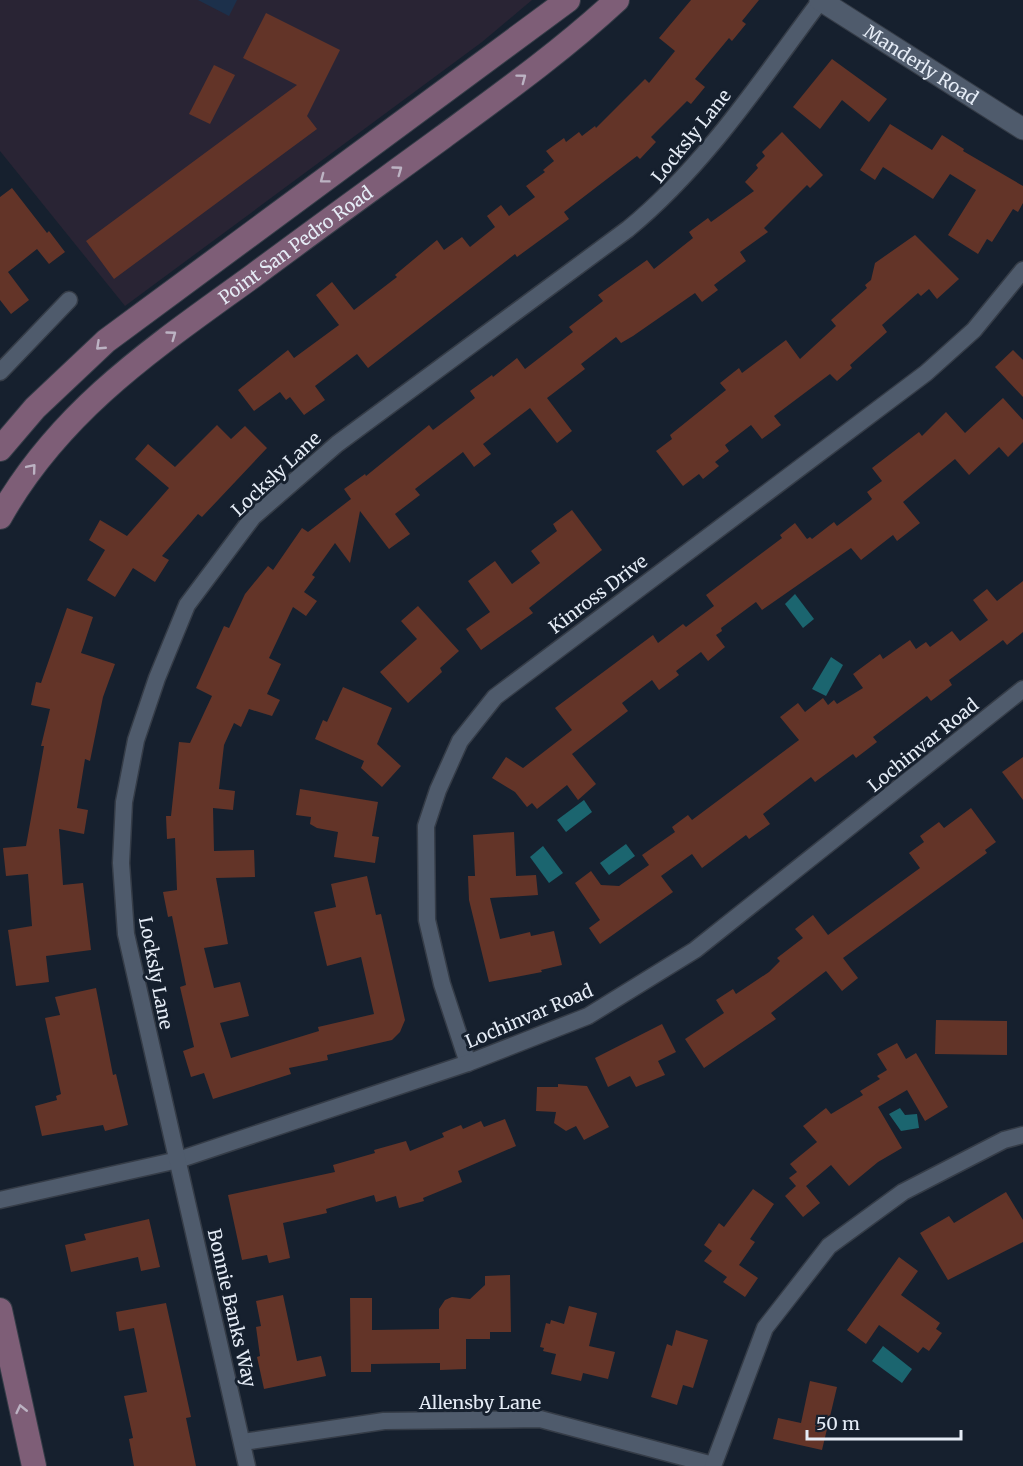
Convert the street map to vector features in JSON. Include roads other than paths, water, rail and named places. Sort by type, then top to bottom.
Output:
[{"type":"main road","name":"Point San Pedro Road","points":[[0,449],[35,408],[106,341],[568,0]]},
{"type":"main road","name":"Point San Pedro Road","points":[[0,517],[18,484],[74,417],[128,367],[475,114],[576,38],[617,0]]},
{"type":"main road","points":[[0,1310],[34,1466]]},
{"type":"street","name":"Manderly Road","points":[[820,0],[1023,129]]},
{"type":"street","name":"Locksly Lane","points":[[178,1160],[126,934],[121,862],[124,802],[136,740],[157,678],[187,605],[254,517],[337,444],[628,229],[663,200],[696,165],[820,0]]},
{"type":"street","name":"Kinross Drive","points":[[468,1063],[437,963],[427,920],[425,886],[426,826],[438,790],[460,741],[495,697],[926,373],[974,330],[1023,270]]},
{"type":"street","points":[[0,372],[69,300]]},
{"type":"street","name":"Lochinvar Road","points":[[0,1200],[178,1160],[468,1063],[588,1016],[695,951],[1023,689]]},
{"type":"street","points":[[713,1466],[765,1328],[829,1246],[903,1192],[1004,1140],[1023,1135]]},
{"type":"street","name":"Bonnie Banks Way","points":[[178,1160],[247,1466]]},
{"type":"street","name":"Allensby Lane","points":[[243,1442],[384,1421],[540,1419],[713,1466]]}]
